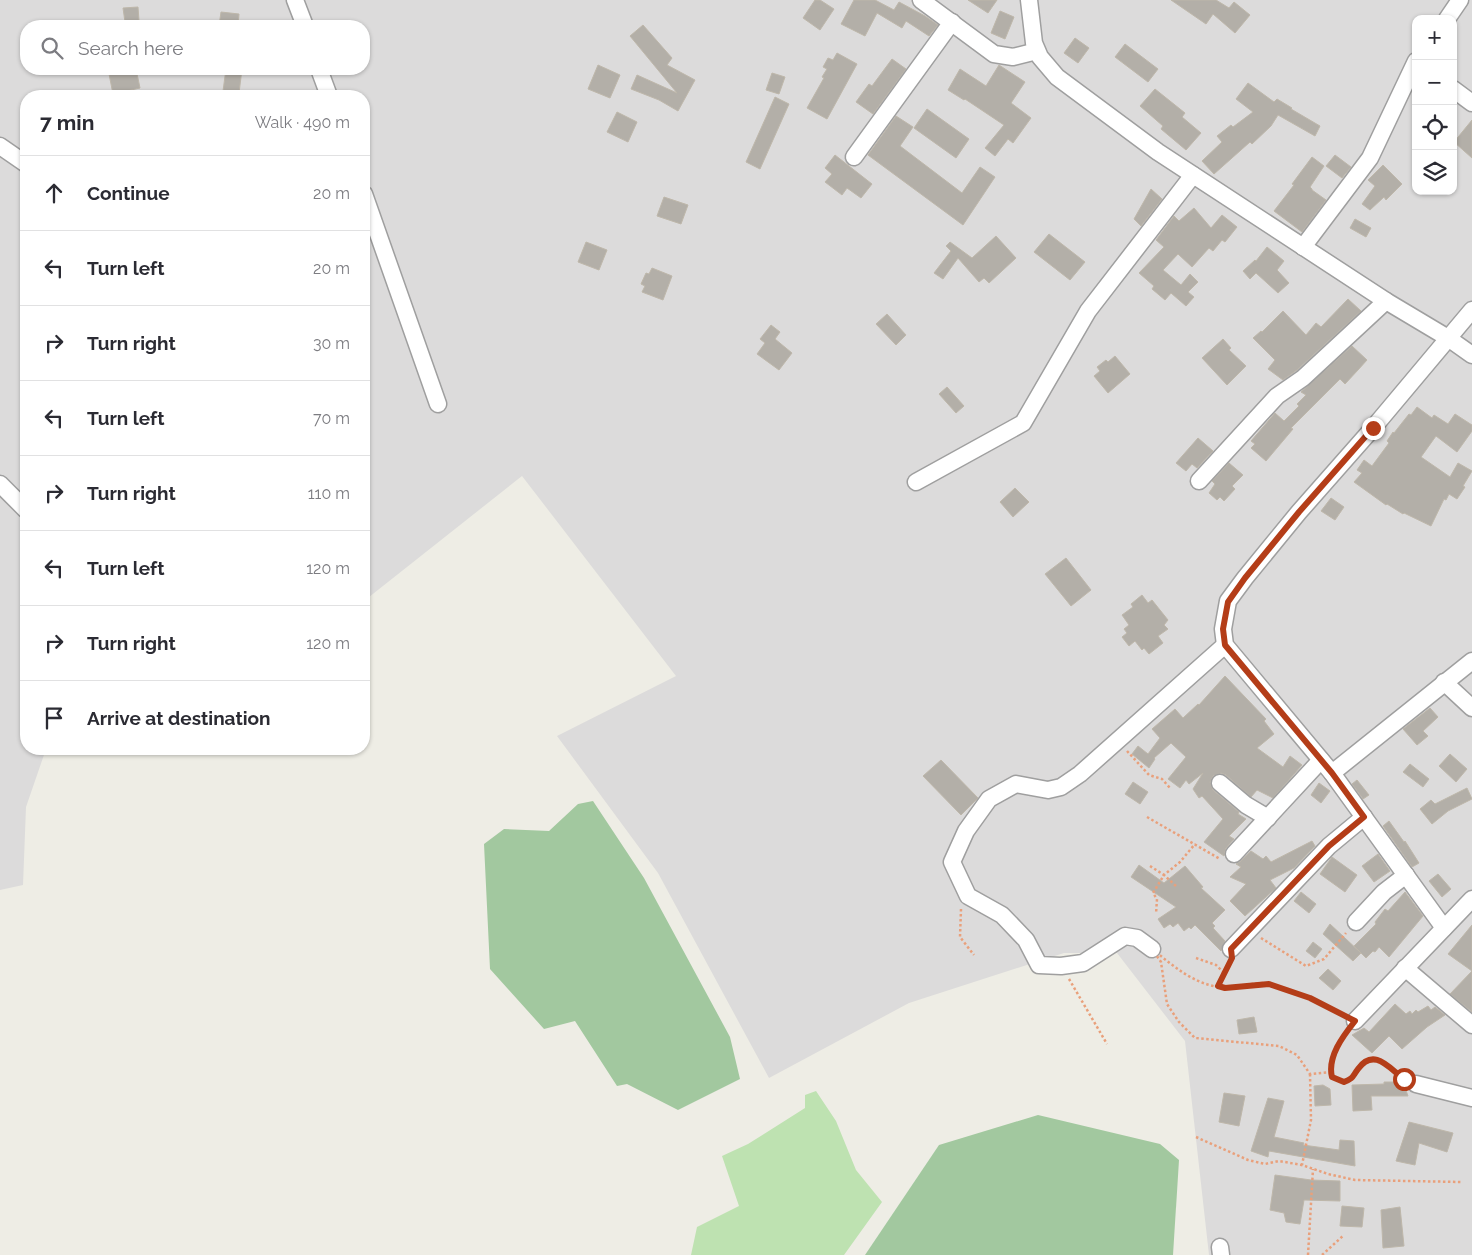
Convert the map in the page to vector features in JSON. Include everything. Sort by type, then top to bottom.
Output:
[{"type":"street","points":[[295,0],[302,20]]},
{"type":"street","points":[[921,0],[994,54],[1013,57],[1037,50]]},
{"type":"street","points":[[1028,0],[1034,42],[1037,50],[1040,57],[1057,77],[1158,152],[1472,355]]},
{"type":"street","points":[[1450,15],[1460,0]]},
{"type":"street","points":[[854,157],[952,22]]},
{"type":"street","points":[[1303,247],[1370,158],[1412,69]]},
{"type":"street","points":[[322,75],[327,90]]},
{"type":"street","points":[[1457,92],[1472,103]]},
{"type":"street","points":[[0,146],[20,160]]},
{"type":"street","points":[[916,482],[1023,423],[1088,311],[1193,175]]},
{"type":"street","points":[[370,211],[438,404]]},
{"type":"street","points":[[1199,481],[1277,396],[1303,378],[1386,301]]},
{"type":"street","points":[[1444,928],[1332,773],[1225,645],[1223,629],[1228,602],[1239,586],[1299,512],[1373,428],[1472,310]]},
{"type":"street","points":[[0,484],[20,504]]},
{"type":"street","points":[[1152,949],[1138,938],[1125,936],[1083,963],[1061,966],[1039,965],[1026,940],[1002,915],[968,896],[952,862],[966,831],[989,800],[1016,784],[1048,790],[1061,786],[1080,774],[1225,645]]},
{"type":"street","points":[[1332,773],[1472,660]]},
{"type":"street","points":[[1444,682],[1472,708]]},
{"type":"street","points":[[1234,854],[1321,760]]},
{"type":"street","points":[[1220,783],[1246,805],[1268,818]]},
{"type":"street","points":[[1231,949],[1329,846],[1364,817]]},
{"type":"street","points":[[1356,922],[1384,892],[1406,875]]},
{"type":"street","points":[[1355,1021],[1472,899]]},
{"type":"street","points":[[1405,968],[1472,1025]]},
{"type":"street","points":[[1416,1084],[1472,1098]]},
{"type":"path","points":[[1117,741],[1149,775],[1162,779],[1170,788]]},
{"type":"path","points":[[1147,817],[1222,860],[1234,854]]},
{"type":"path","points":[[1156,914],[1157,899],[1153,893],[1164,875],[1180,862],[1195,844]]},
{"type":"path","points":[[1150,866],[1176,886]]},
{"type":"path","points":[[968,896],[961,907],[960,937],[974,955]]},
{"type":"path","points":[[1249,930],[1306,966],[1324,958],[1356,922]]},
{"type":"path","points":[[1152,949],[1194,981],[1225,988],[1269,984],[1310,998],[1355,1021],[1338,1043],[1331,1072],[1332,1077],[1344,1082],[1354,1078],[1358,1068],[1372,1059],[1380,1060],[1404,1079],[1416,1084]]},
{"type":"path","points":[[1152,949],[1161,962],[1167,1004],[1179,1022],[1195,1038],[1279,1046],[1297,1055],[1310,1074],[1311,1120],[1302,1165]]},
{"type":"path","points":[[1218,986],[1232,958],[1231,949]]},
{"type":"path","points":[[1196,958],[1216,965],[1224,973]]},
{"type":"path","points":[[1061,966],[1108,1044]]},
{"type":"path","points":[[1310,1074],[1331,1072]]},
{"type":"path","points":[[1196,1137],[1248,1160],[1265,1164],[1279,1161],[1302,1165],[1328,1174],[1355,1180],[1461,1182]]},
{"type":"path","points":[[1308,1255],[1313,1169]]},
{"type":"path","points":[[1322,1255],[1344,1235]]},
{"type":"shaded area","points":[[0,0],[1472,0],[1472,1255],[1209,1255],[1185,1041],[1117,953],[1064,953],[909,1003],[769,1078],[658,873],[557,736],[676,676],[522,476],[370,596],[370,90],[20,90],[20,755],[44,755],[26,807],[23,885],[0,890]]},
{"type":"green space","points":[[593,801],[644,878],[730,1037],[740,1079],[678,1110],[627,1084],[617,1086],[575,1021],[544,1029],[490,969],[484,844],[504,829],[549,831],[578,804]]},
{"type":"green space","points":[[816,1091],[836,1121],[856,1170],[882,1202],[844,1255],[691,1255],[697,1227],[739,1206],[722,1156],[748,1144],[805,1108],[805,1095]]},
{"type":"green space","points":[[1038,1115],[1160,1144],[1179,1160],[1173,1255],[865,1255],[939,1145]]},
{"type":"building","points":[[815,0],[820,0],[834,9],[820,30],[803,18]]},
{"type":"building","points":[[854,0],[875,0],[894,10],[899,2],[938,25],[929,36],[906,21],[902,28],[877,13],[865,36],[841,24]]},
{"type":"building","points":[[968,0],[997,0],[988,13]]},
{"type":"building","points":[[1171,0],[1216,0],[1229,8],[1234,2],[1250,15],[1235,33],[1213,14],[1206,24]]},
{"type":"building","points":[[138,7],[139,20],[125,20],[123,8]]},
{"type":"building","points":[[1000,11],[1014,17],[1005,39],[991,33]]},
{"type":"building","points":[[221,12],[239,14],[238,20],[220,20]]},
{"type":"building","points":[[643,25],[672,58],[667,65],[695,80],[678,111],[659,100],[631,89],[637,75],[677,93],[630,36]]},
{"type":"building","points":[[1075,38],[1089,48],[1078,63],[1064,53]]},
{"type":"building","points":[[1125,44],[1158,69],[1148,82],[1115,57]]},
{"type":"building","points":[[837,53],[857,64],[827,119],[807,108],[824,78],[822,77],[827,69],[823,67],[828,58],[833,60]]},
{"type":"building","points":[[892,59],[906,69],[873,114],[856,102],[869,84],[872,86]]},
{"type":"building","points":[[598,65],[620,75],[610,98],[588,89]]},
{"type":"building","points":[[999,65],[1025,82],[1011,103],[1031,118],[1013,143],[1008,139],[995,156],[985,148],[1004,125],[948,90],[960,69],[986,86]]},
{"type":"building","points":[[772,73],[785,77],[779,94],[766,90]]},
{"type":"building","points":[[109,75],[137,75],[140,88],[112,90]]},
{"type":"building","points":[[225,75],[241,75],[239,90],[223,90]]},
{"type":"building","points":[[1248,83],[1274,102],[1277,99],[1320,126],[1315,136],[1278,115],[1271,126],[1252,144],[1250,142],[1214,174],[1202,161],[1222,142],[1217,136],[1253,112],[1236,99]]},
{"type":"building","points":[[1155,89],[1185,113],[1182,117],[1201,133],[1186,150],[1161,129],[1163,126],[1140,106]]},
{"type":"building","points":[[775,97],[789,104],[760,169],[746,162]]},
{"type":"building","points":[[927,109],[969,139],[956,158],[914,128]]},
{"type":"building","points":[[617,112],[637,122],[628,142],[607,132]]},
{"type":"building","points":[[896,116],[913,127],[900,146],[962,193],[980,167],[995,177],[963,225],[868,155]]},
{"type":"building","points":[[1472,120],[1472,158],[1457,145],[1457,138]]},
{"type":"building","points":[[835,155],[872,184],[861,198],[847,188],[842,195],[825,182],[832,174],[825,168]]},
{"type":"building","points":[[1335,155],[1351,167],[1342,178],[1326,166]]},
{"type":"building","points":[[1312,157],[1324,166],[1310,187],[1326,200],[1302,232],[1274,211]]},
{"type":"building","points":[[1383,165],[1402,184],[1386,200],[1384,197],[1370,210],[1362,204],[1375,186],[1368,180]]},
{"type":"building","points":[[1151,189],[1162,199],[1141,226],[1134,219]]},
{"type":"building","points":[[664,197],[688,205],[681,224],[657,216]]},
{"type":"building","points":[[1194,208],[1211,228],[1222,215],[1237,227],[1225,242],[1222,240],[1213,251],[1209,248],[1192,267],[1178,254],[1163,270],[1181,285],[1190,274],[1198,282],[1188,292],[1194,297],[1186,306],[1171,293],[1165,300],[1152,289],[1154,286],[1139,273],[1164,247],[1156,240],[1174,216],[1179,221]]},
{"type":"building","points":[[1355,219],[1371,228],[1366,237],[1350,228]]},
{"type":"building","points":[[1049,234],[1085,262],[1070,280],[1034,252]]},
{"type":"building","points":[[996,236],[1016,258],[989,283],[984,278],[979,282],[958,258],[943,279],[934,273],[951,251],[946,246],[950,242],[972,258]]},
{"type":"building","points":[[586,242],[607,250],[599,270],[578,262]]},
{"type":"building","points":[[1267,247],[1284,261],[1277,270],[1289,283],[1278,293],[1256,273],[1250,279],[1243,271],[1256,261]]},
{"type":"building","points":[[652,268],[672,276],[663,300],[642,292],[645,286],[641,284],[646,273],[649,274]]},
{"type":"building","points":[[1348,299],[1361,311],[1297,370],[1283,380],[1268,369],[1275,360],[1253,338],[1262,332],[1283,311],[1306,335],[1316,323],[1321,327]]},
{"type":"building","points":[[887,314],[906,335],[896,345],[876,324]]},
{"type":"building","points":[[771,325],[780,332],[775,339],[792,353],[779,370],[757,354],[765,343],[760,339]]},
{"type":"building","points":[[1223,339],[1231,348],[1229,350],[1246,366],[1227,385],[1202,358]]},
{"type":"building","points":[[1352,346],[1367,360],[1345,384],[1340,379],[1291,428],[1293,429],[1266,461],[1251,448],[1255,444],[1251,441],[1275,413],[1284,421],[1299,406],[1297,404],[1306,395],[1301,392]]},
{"type":"building","points":[[1115,356],[1130,374],[1108,393],[1094,376],[1100,371],[1097,367]]},
{"type":"building","points":[[947,387],[964,406],[956,413],[939,394]]},
{"type":"building","points":[[1417,407],[1432,418],[1434,415],[1448,424],[1455,414],[1472,425],[1472,431],[1457,452],[1436,436],[1421,457],[1450,477],[1458,463],[1472,471],[1457,499],[1449,494],[1446,500],[1444,499],[1431,526],[1386,505],[1354,482],[1362,473],[1357,470],[1364,460],[1372,466],[1389,443],[1387,441],[1393,432]]},
{"type":"building","points":[[1198,438],[1213,451],[1197,468],[1192,464],[1186,471],[1176,463]]},
{"type":"building","points":[[1229,463],[1243,475],[1232,486],[1235,489],[1224,501],[1220,497],[1217,500],[1209,493],[1215,484],[1212,481]]},
{"type":"building","points":[[1015,488],[1029,502],[1013,517],[1000,502]]},
{"type":"building","points":[[1331,498],[1344,507],[1335,520],[1321,511]]},
{"type":"building","points":[[1066,558],[1091,590],[1071,606],[1045,574]]},
{"type":"building","points":[[1142,595],[1148,603],[1152,600],[1168,620],[1164,625],[1168,629],[1158,636],[1163,643],[1149,654],[1144,648],[1142,650],[1135,641],[1129,646],[1122,637],[1127,633],[1124,629],[1129,625],[1122,615],[1133,607],[1131,604]]},
{"type":"building","points":[[1225,676],[1266,719],[1264,721],[1274,734],[1257,748],[1283,767],[1290,756],[1302,765],[1273,798],[1257,790],[1251,797],[1226,775],[1221,773],[1213,776],[1210,782],[1213,790],[1239,812],[1238,814],[1246,819],[1229,836],[1234,839],[1226,848],[1224,856],[1204,842],[1223,819],[1202,796],[1199,798],[1193,789],[1203,773],[1189,784],[1186,780],[1180,788],[1168,779],[1186,757],[1171,743],[1154,758],[1149,768],[1132,754],[1138,746],[1148,754],[1160,738],[1152,729],[1175,709],[1183,718],[1199,705]]},
{"type":"building","points":[[1430,708],[1438,717],[1423,731],[1428,736],[1417,745],[1403,729]]},
{"type":"building","points":[[1450,754],[1467,769],[1456,782],[1439,766]]},
{"type":"building","points":[[941,760],[978,798],[961,815],[923,776]]},
{"type":"building","points":[[1410,764],[1429,779],[1423,787],[1403,772]]},
{"type":"building","points":[[1357,780],[1369,795],[1363,799],[1352,784]]},
{"type":"building","points":[[1133,782],[1148,792],[1140,804],[1125,794]]},
{"type":"building","points":[[1319,783],[1330,791],[1321,803],[1311,795]]},
{"type":"building","points":[[1467,788],[1472,799],[1448,811],[1432,824],[1420,809],[1431,800],[1435,804]]},
{"type":"building","points":[[1389,821],[1419,863],[1412,867],[1383,826]]},
{"type":"building","points":[[1312,841],[1315,846],[1294,868],[1270,880],[1276,888],[1245,916],[1230,901],[1246,884],[1230,877],[1241,867],[1236,864],[1251,851],[1263,859],[1266,856],[1271,862]]},
{"type":"building","points":[[1378,854],[1390,871],[1374,882],[1362,866]]},
{"type":"building","points":[[1332,857],[1357,875],[1345,892],[1320,874]]},
{"type":"building","points":[[1139,865],[1164,883],[1185,866],[1203,887],[1201,888],[1225,910],[1212,923],[1215,926],[1213,928],[1225,941],[1221,951],[1195,925],[1191,929],[1189,927],[1184,931],[1178,923],[1173,927],[1170,924],[1164,928],[1158,919],[1176,907],[1131,877]]},
{"type":"building","points":[[1438,874],[1451,889],[1442,897],[1429,881]]},
{"type":"building","points":[[1301,892],[1316,904],[1309,913],[1294,901]]},
{"type":"building","points":[[1405,892],[1423,916],[1389,957],[1379,947],[1366,958],[1354,946],[1376,924],[1375,922],[1385,909],[1388,911]]},
{"type":"building","points":[[1330,924],[1361,953],[1353,961],[1323,934]]},
{"type":"building","points":[[1472,925],[1472,971],[1448,954]]},
{"type":"building","points":[[1313,942],[1322,949],[1315,958],[1306,951]]},
{"type":"building","points":[[1328,969],[1341,981],[1333,990],[1319,978]]},
{"type":"building","points":[[1472,971],[1472,1012],[1450,994]]},
{"type":"building","points":[[1395,1004],[1406,1014],[1410,1011],[1412,1014],[1416,1010],[1418,1012],[1428,1006],[1431,1010],[1435,1007],[1445,1015],[1427,1027],[1402,1049],[1389,1036],[1372,1053],[1352,1035],[1364,1028],[1369,1032]]},
{"type":"building","points":[[1254,1017],[1257,1032],[1239,1034],[1237,1020]]},
{"type":"building","points":[[1384,1082],[1403,1082],[1408,1096],[1371,1096],[1372,1110],[1353,1111],[1352,1085],[1384,1084]]},
{"type":"building","points":[[1323,1085],[1330,1089],[1331,1105],[1315,1106],[1314,1086]]},
{"type":"building","points":[[1224,1093],[1245,1096],[1239,1126],[1219,1122]]},
{"type":"building","points":[[1268,1098],[1284,1101],[1274,1137],[1304,1143],[1303,1145],[1339,1150],[1340,1140],[1354,1141],[1355,1166],[1269,1151],[1268,1157],[1251,1151]]},
{"type":"building","points":[[1409,1122],[1453,1133],[1447,1152],[1419,1143],[1415,1165],[1396,1161]]},
{"type":"building","points":[[1275,1175],[1311,1180],[1340,1181],[1340,1201],[1304,1200],[1300,1224],[1286,1222],[1284,1213],[1270,1210]]},
{"type":"building","points":[[1342,1206],[1364,1208],[1362,1227],[1340,1226]]},
{"type":"building","points":[[1400,1207],[1404,1246],[1383,1248],[1381,1210]]},
{"type":"route","points":[[1373,428],[1299,512],[1245,578],[1228,602],[1223,629],[1225,645],[1332,773],[1364,817],[1329,846],[1231,949],[1232,958],[1218,986],[1225,988],[1248,984],[1269,984],[1310,998],[1355,1021],[1338,1043],[1331,1072],[1332,1077],[1344,1082],[1354,1078],[1358,1068],[1372,1059],[1380,1060],[1404,1079]]}]
